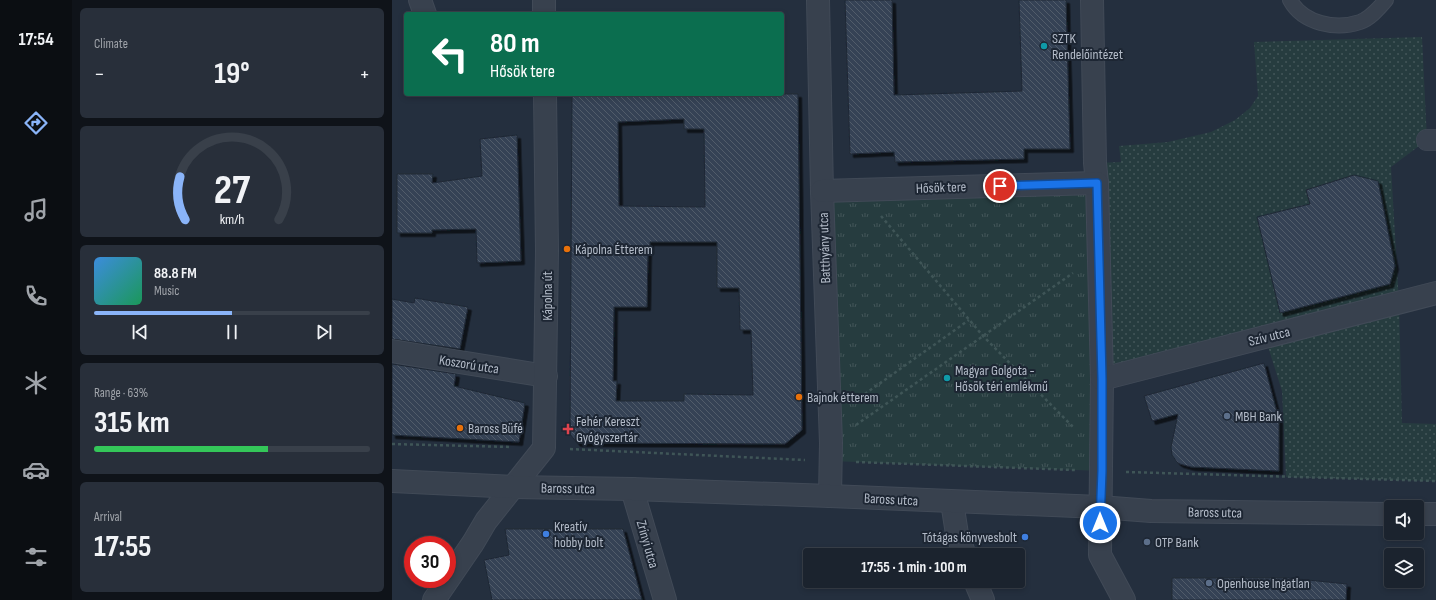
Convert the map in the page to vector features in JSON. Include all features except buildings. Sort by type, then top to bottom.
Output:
[{"type":"street","points":[[420,0],[424,12]]},
{"type":"street","points":[[544,0],[544,12]]},
{"type":"street","name":"Batthyány utca","points":[[818,0],[822,191],[831,452],[830,496]]},
{"type":"street","points":[[1092,0],[1095,163],[1100,254],[1102,379],[1100,555],[1124,600]]},
{"type":"street","name":"Kápolna út","points":[[544,448],[547,251],[545,96]]},
{"type":"street","name":"Hősök tere","points":[[822,191],[1097,183]]},
{"type":"street","name":"Szív utca","points":[[1102,379],[1436,293]]},
{"type":"street","name":"Koszorú utca","points":[[392,351],[546,376]]},
{"type":"street","points":[[434,600],[486,521],[544,448]]},
{"type":"street","name":"Baross utca","points":[[392,481],[512,487],[632,489],[830,496],[1100,507],[1151,511],[1384,514]]},
{"type":"street","name":"Zrínyi utca","points":[[632,489],[665,600]]},
{"type":"street","points":[[952,502],[958,534],[963,548]]},
{"type":"street","points":[[1424,514],[1436,514]]},
{"type":"street","points":[[978,588],[983,600]]},
{"type":"lane","points":[[1290,0],[1292,4],[1307,17],[1325,25],[1343,26],[1361,22],[1376,12],[1386,0]]},
{"type":"path","points":[[858,190],[983,336],[1102,463]]},
{"type":"path","points":[[831,452],[983,336],[1100,254]]},
{"type":"path","points":[[830,418],[969,320]]},
{"type":"path","points":[[392,444],[544,448],[831,452],[1102,463],[1436,481]]},
{"type":"green space","points":[[1422,37],[1427,140],[1391,167],[1399,303],[1402,423],[1436,424],[1436,481],[1286,477],[1282,391],[1265,337],[1102,379],[1095,163],[1121,162],[1119,146],[1168,142],[1211,132],[1235,120],[1250,108],[1258,96],[1254,42]]},
{"type":"green space","points":[[1094,183],[1102,471],[831,461],[822,191]]},
{"type":"place","name":"SZTK Rendelőintézet","points":[[1044,46]]},
{"type":"place","name":"Kápolna Étterem","points":[[567,249]]},
{"type":"place","name":"Magyar Golgota - Hősök téri emlékmű","points":[[947,378]]},
{"type":"place","name":"Bajnok étterem","points":[[799,397]]},
{"type":"place","name":"MBH Bank","points":[[1227,416]]},
{"type":"place","name":"Baross Büfé","points":[[460,428]]},
{"type":"place","name":"Fehér Kereszt Gyógyszertár","points":[[568,429]]},
{"type":"place","name":"Kreatív hobby bolt","points":[[546,534]]},
{"type":"place","name":"Tótágas könyvesbolt","points":[[1025,537]]},
{"type":"place","name":"OTP Bank","points":[[1147,542]]},
{"type":"place","name":"Openhouse Ingatlan","points":[[1209,583]]},
{"type":"route","points":[[1000,186],[1097,183],[1102,379],[1102,471],[1100,523]]}]
